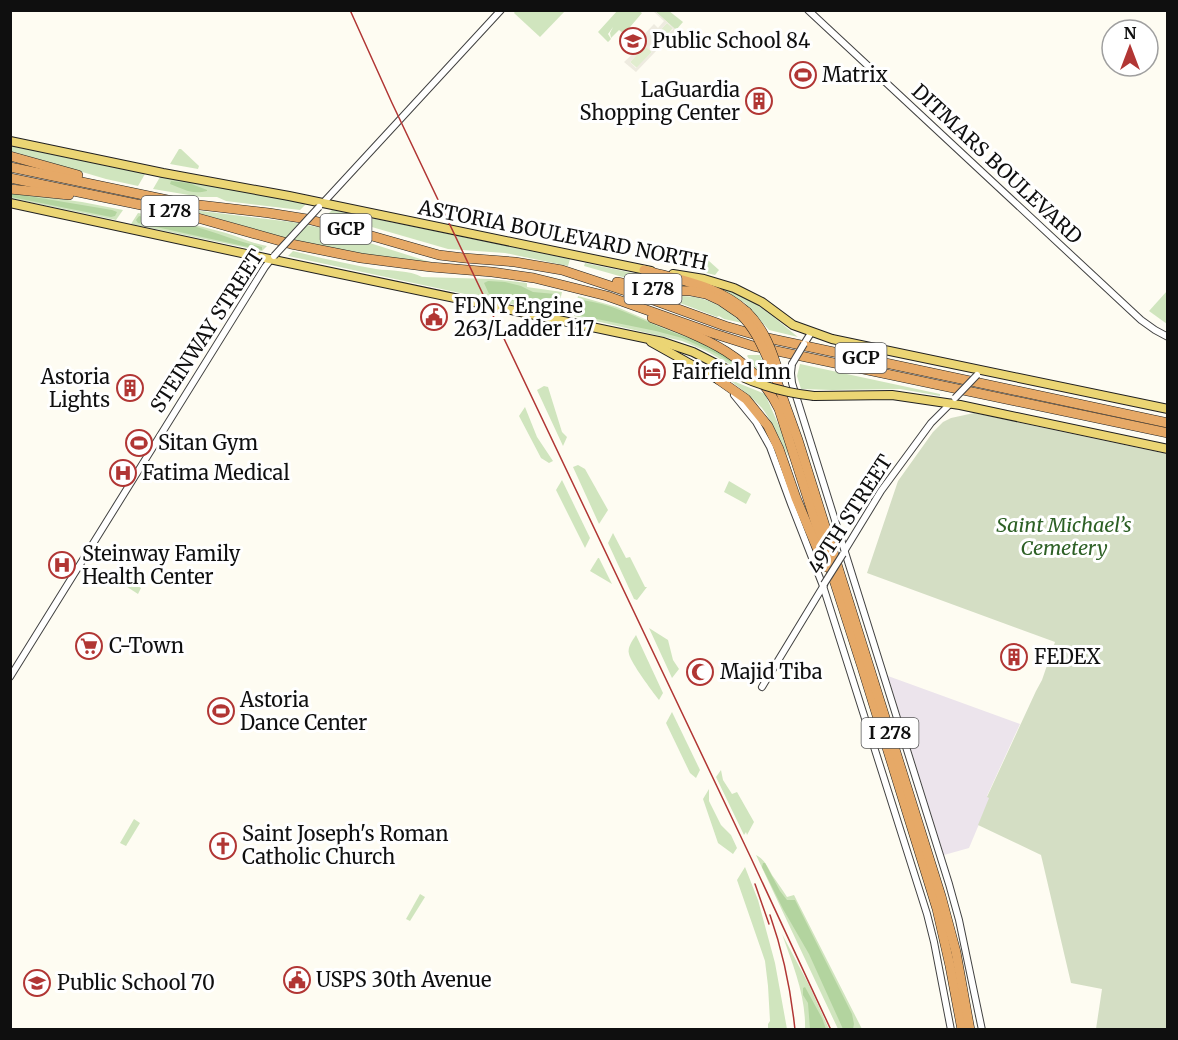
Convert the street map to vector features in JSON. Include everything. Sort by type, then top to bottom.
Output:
[{"type":"highway","points":[[10,156],[129,192]]},
{"type":"highway","name":"GCP","points":[[10,167],[193,205],[307,219],[439,255],[506,261],[562,270],[725,326],[770,339],[1167,423]]},
{"type":"highway","name":"I 278","points":[[10,178],[191,216],[277,240],[340,254],[417,266],[511,274],[574,289],[679,328],[712,343],[748,367],[769,392],[784,422],[859,656],[938,915],[962,1029]]},
{"type":"highway","points":[[10,189],[116,200]]},
{"type":"highway","name":"I 278","points":[[562,270],[650,289],[702,293],[721,301],[744,313],[747,322],[775,368],[943,903],[956,952],[970,1029]]},
{"type":"highway","points":[[644,270],[708,288],[731,299],[744,313]]},
{"type":"highway","name":"GCP","points":[[574,289],[608,296],[712,333],[760,347],[1167,433]]},
{"type":"highway","points":[[719,380],[746,399],[768,426],[776,442],[799,507],[834,590],[880,728]]},
{"type":"main road","name":"ASTORIA BOULEVARD NORTH","points":[[10,141],[644,270],[704,279],[734,288],[762,302],[793,326],[840,341],[979,373],[1167,410]]},
{"type":"main road","points":[[10,203],[640,337],[682,348],[760,385],[782,391],[814,396],[892,395],[953,401],[1167,449]]},
{"type":"main road","points":[[640,337],[719,380]]},
{"type":"street","name":"STEINWAY STREET","points":[[10,677],[265,267],[501,10]]},
{"type":"street","name":"DITMARS BOULEVARD","points":[[808,10],[1141,320],[1167,337]]},
{"type":"street","points":[[812,333],[792,364],[790,373],[792,383],[952,893],[982,1029]]},
{"type":"street","name":"49TH STREET","points":[[762,687],[882,491],[931,423],[979,373]]},
{"type":"street","points":[[719,380],[744,406],[770,447],[823,585],[927,914],[951,1029]]},
{"type":"shaded area","points":[[653,11],[676,30],[636,72],[624,62],[639,48],[635,44],[654,24],[658,28],[664,21]],"holes":[[[667,23],[673,29],[659,43],[653,38]],[[645,46],[652,52],[636,68],[630,62]]]},
{"type":"shaded area","points":[[888,676],[1020,724],[987,796],[990,798],[969,848],[944,855]]},
{"type":"green space","points":[[516,10],[565,11],[540,37],[514,13]]},
{"type":"green space","points":[[618,10],[642,13],[624,34],[619,30],[611,38],[610,33],[613,27],[608,34],[611,39],[608,42],[598,32]]},
{"type":"green space","points":[[655,11],[669,11],[683,22],[676,30]]},
{"type":"green space","points":[[667,23],[673,28],[659,44],[653,38]]},
{"type":"green space","points":[[645,46],[652,52],[637,68],[630,62]]},
{"type":"green space","points":[[11,146],[145,174],[138,186],[11,151]]},
{"type":"green space","points":[[179,149],[199,166],[198,169],[170,164]]},
{"type":"green space","points":[[160,177],[306,204],[300,210],[153,189]]},
{"type":"green space","points":[[171,181],[189,183],[207,191],[188,191],[170,184]]},
{"type":"green space","points":[[10,192],[123,210],[116,220],[11,198]]},
{"type":"green space","points":[[10,193],[117,212],[111,217],[11,197]]},
{"type":"green space","points":[[185,209],[292,222],[322,228],[430,262],[387,259],[303,243]]},
{"type":"green space","points":[[332,210],[570,259],[568,266],[505,253],[448,249],[326,216]]},
{"type":"green space","points":[[138,213],[204,227],[267,246],[262,251],[131,224]]},
{"type":"green space","points":[[139,216],[191,226],[262,247],[262,250],[138,223],[136,220]]},
{"type":"green space","points":[[293,251],[422,277],[492,279],[527,283],[527,287],[562,292],[557,314],[288,256]]},
{"type":"green space","points":[[699,252],[719,270],[715,275],[689,269]]},
{"type":"green space","points":[[585,263],[695,286],[644,283],[584,266]]},
{"type":"green space","points":[[488,281],[505,282],[533,292],[555,294],[557,296],[555,309],[490,296],[484,283]]},
{"type":"green space","points":[[725,288],[755,304],[798,337],[769,330],[745,303],[724,291]]},
{"type":"green space","points":[[1167,291],[1167,324],[1149,311]]},
{"type":"green space","points":[[656,294],[697,297],[728,311],[742,323],[717,317]]},
{"type":"green space","points":[[578,296],[617,307],[702,341],[731,357],[751,376],[706,351],[682,341],[574,316]]},
{"type":"green space","points":[[581,300],[613,308],[704,344],[722,353],[738,366],[682,338],[582,316],[578,314]]},
{"type":"green space","points":[[748,355],[760,355],[776,393],[773,392]]},
{"type":"green space","points":[[800,364],[940,394],[940,396],[900,389],[801,389],[797,376]]},
{"type":"green space","points":[[726,377],[765,394],[783,435],[789,458],[762,408]]},
{"type":"green space","points":[[544,386],[548,387],[562,432],[567,437],[563,446],[537,390]]},
{"type":"green space","points":[[525,407],[537,437],[553,461],[549,463],[541,458],[519,416]]},
{"type":"green space","name":"Saint Michael’s Cemetery","points":[[974,413],[1167,454],[1167,1029],[1096,1029],[1102,989],[1071,983],[1041,855],[978,825],[989,798],[987,797],[1042,680],[1055,642],[867,573],[898,481],[933,432],[943,422]]},
{"type":"green space","points":[[578,465],[585,469],[608,510],[599,524],[573,467]]},
{"type":"green space","points":[[562,480],[590,538],[585,548],[556,490]]},
{"type":"green space","points":[[729,481],[751,494],[746,504],[724,492]]},
{"type":"green space","points":[[613,533],[626,558],[630,557],[647,587],[637,600],[634,599],[608,543]]},
{"type":"green space","points":[[599,558],[612,584],[590,571]]},
{"type":"green space","points":[[118,574],[141,588],[138,594],[115,579]]},
{"type":"green space","points":[[649,628],[668,640],[673,660],[679,669],[672,678]]},
{"type":"green space","points":[[636,635],[663,693],[659,700],[629,654],[630,646]]},
{"type":"green space","points":[[672,712],[700,770],[696,778],[690,773],[666,723]]},
{"type":"green space","points":[[721,770],[723,780],[732,794],[737,792],[754,822],[747,835],[746,832],[744,835],[716,777]]},
{"type":"green space","points":[[709,789],[709,801],[721,825],[731,835],[737,848],[733,854],[718,843],[703,799]]},
{"type":"green space","points":[[134,819],[140,823],[126,846],[120,843]]},
{"type":"green space","points":[[756,855],[766,864],[787,897],[794,895],[862,1029],[838,1029]]},
{"type":"green space","points":[[763,863],[787,900],[795,900],[852,1014],[853,1029],[843,1029],[809,954],[762,867]]},
{"type":"green space","points":[[745,867],[758,900],[775,963],[787,1029],[768,1029],[770,1021],[765,961],[737,880]]},
{"type":"green space","points":[[420,894],[425,897],[410,921],[406,919]]},
{"type":"green space","points":[[782,934],[829,1029],[805,1029],[801,993]]},
{"type":"green space","points":[[805,987],[826,1029],[810,1029],[808,1003],[803,995]]},
{"type":"railway","points":[[350,10],[831,1030]]},
{"type":"railway","points":[[755,884],[769,924]]},
{"type":"railway","points":[[770,915],[786,972],[795,1030]]},
{"type":"place","name":"Public School 84","points":[[633,41]]},
{"type":"place","name":"Matrix","points":[[803,75]]},
{"type":"place","name":"LaGuardia Shopping Center","points":[[759,101]]},
{"type":"place","name":"FDNY Engine 263/Ladder 117","points":[[434,317]]},
{"type":"place","name":"Fairfield Inn","points":[[652,372]]},
{"type":"place","name":"Astoria Lights","points":[[130,388]]},
{"type":"place","name":"Sitan Gym","points":[[139,443]]},
{"type":"place","name":"Fatima Medical","points":[[123,473]]},
{"type":"place","name":"Steinway Family Health Center","points":[[62,565]]},
{"type":"place","name":"C-Town","points":[[89,646]]},
{"type":"place","name":"FEDEX","points":[[1014,657]]},
{"type":"place","name":"Majid Tiba","points":[[700,672]]},
{"type":"place","name":"Astoria Dance Center","points":[[221,711]]},
{"type":"place","name":"Saint Joseph's Roman Catholic Church","points":[[223,846]]},
{"type":"place","name":"USPS 30th Avenue","points":[[297,980]]},
{"type":"place","name":"Public School 70","points":[[37,983]]}]
